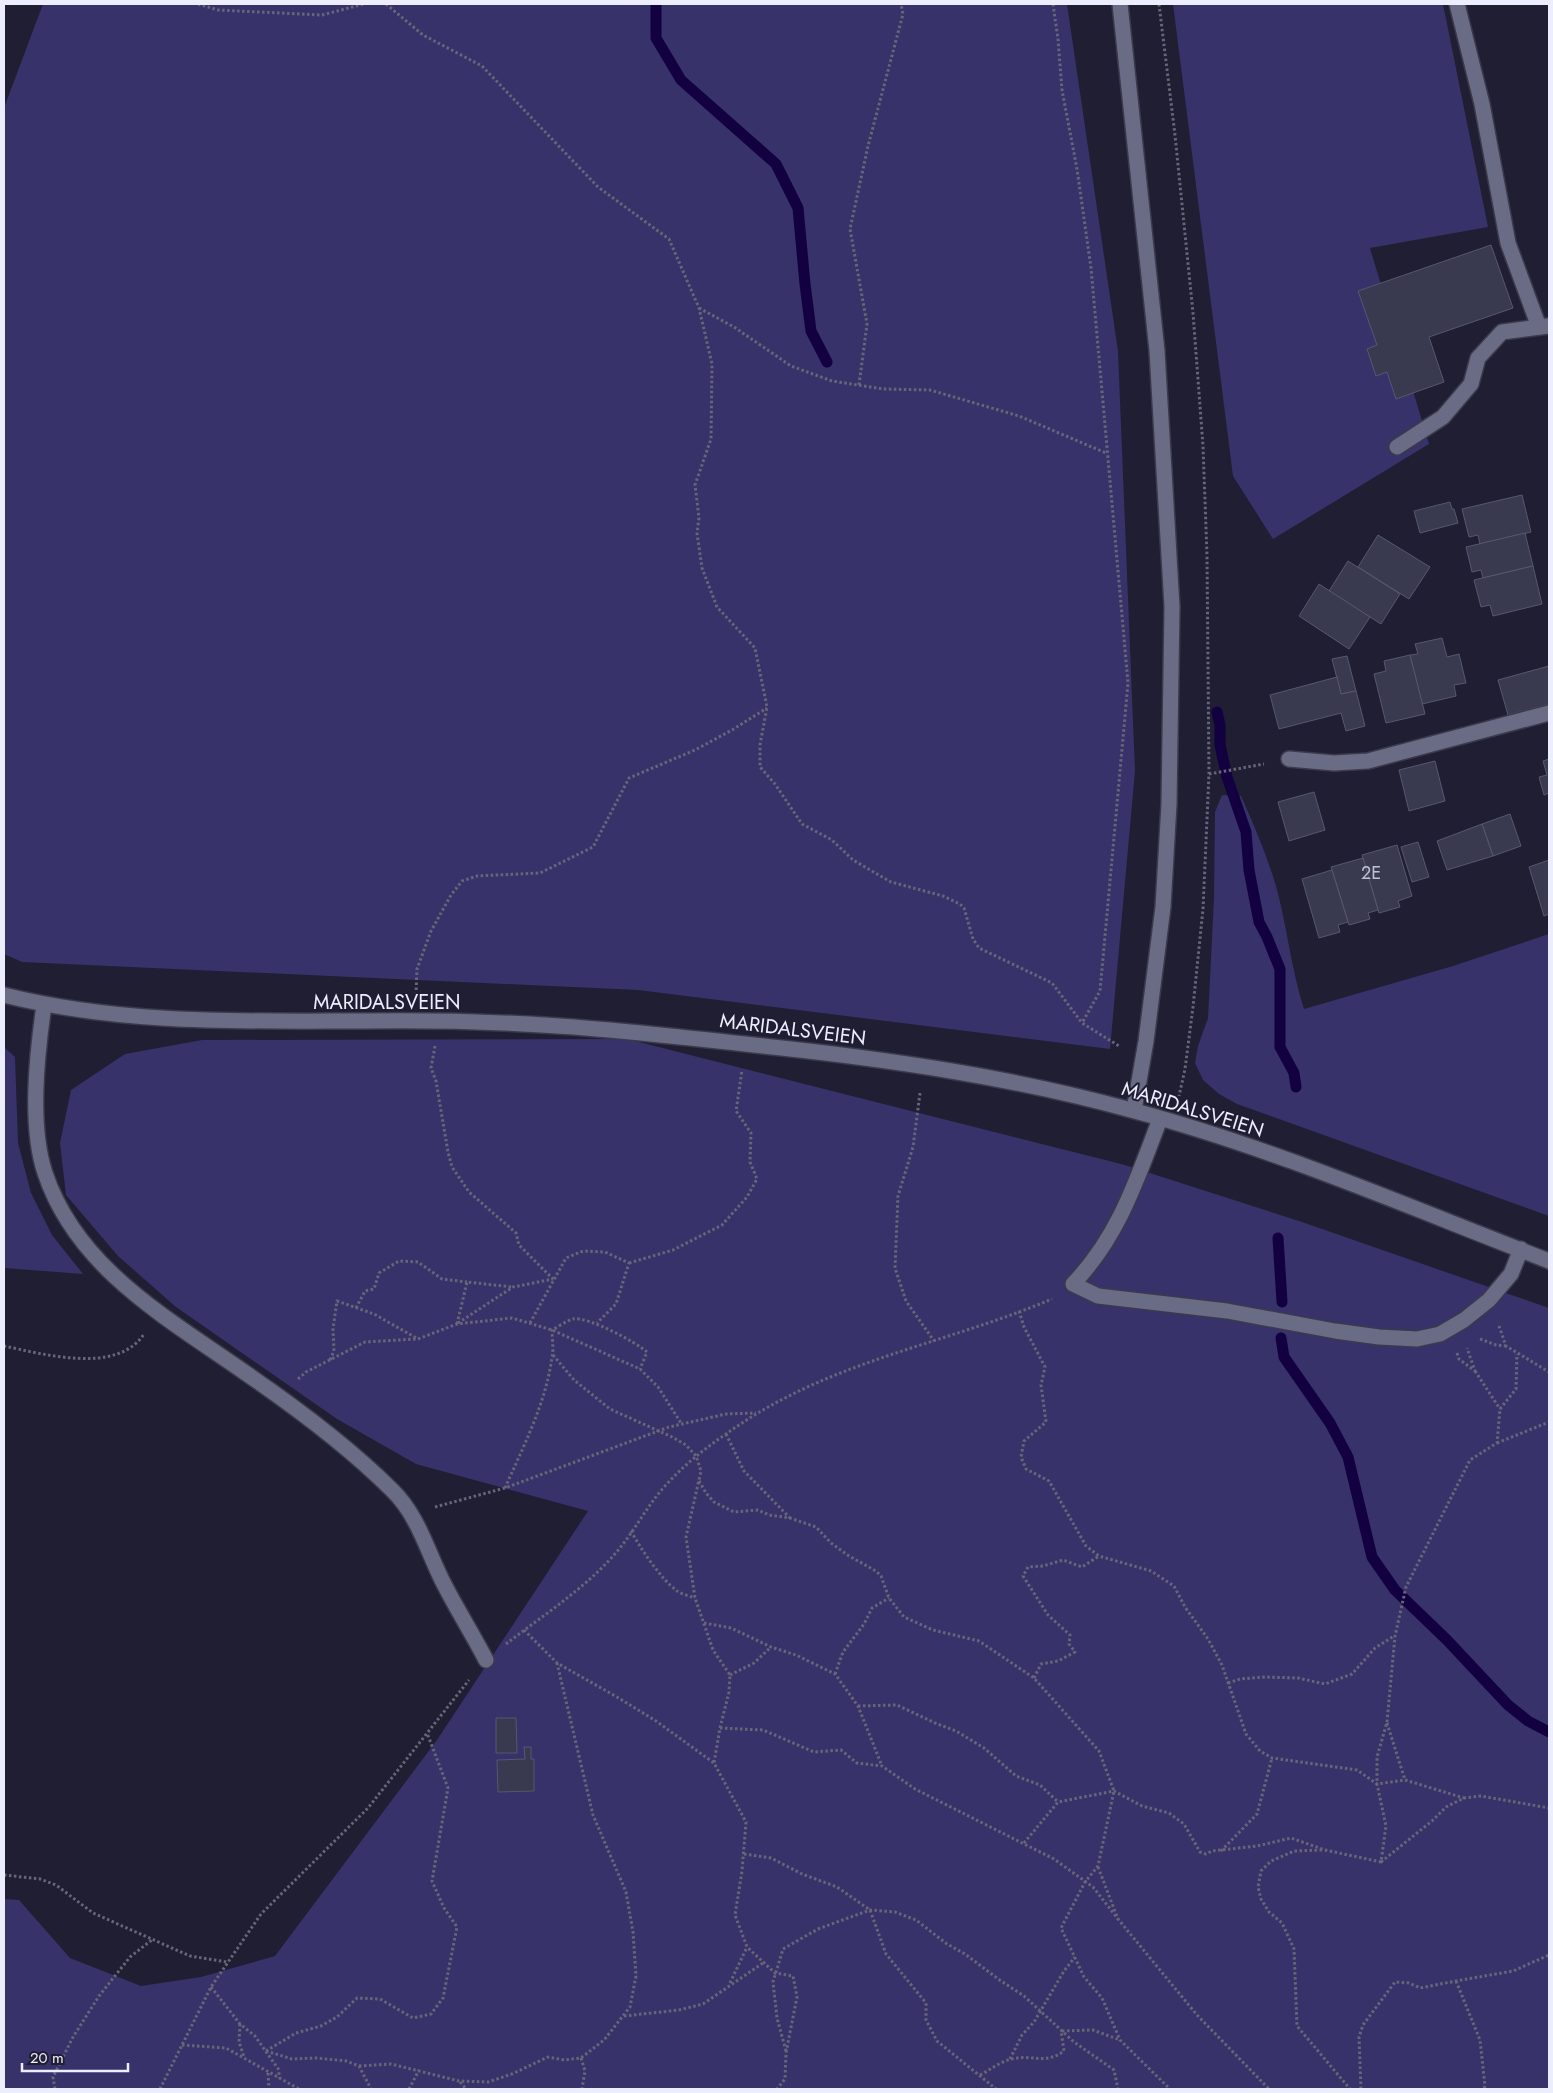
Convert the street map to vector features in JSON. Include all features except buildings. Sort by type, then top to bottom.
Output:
[{"type":"street","points":[[1120,4],[1157,351],[1172,607],[1168,814],[1164,907],[1146,1041],[1134,1110]]},
{"type":"street","points":[[1397,447],[1443,417],[1471,384],[1478,358],[1502,332],[1544,326],[1508,243],[1482,104],[1457,4]]},
{"type":"street","points":[[1289,759],[1334,762],[1368,761],[1549,713]]},
{"type":"street","name":"MARIDALSVEIEN","points":[[4,995],[44,1005],[104,1014],[178,1020],[434,1021],[582,1028],[832,1053],[924,1067],[1057,1092],[1134,1110],[1295,1162],[1549,1261]]},
{"type":"street","points":[[44,1005],[36,1077],[38,1138],[44,1171],[66,1220],[86,1246],[127,1288],[157,1313],[313,1420],[394,1492],[416,1523],[444,1585],[486,1660]]},
{"type":"street","points":[[1160,1119],[1120,1218],[1105,1246],[1073,1284],[1098,1296],[1227,1311],[1379,1337],[1417,1339],[1440,1334],[1464,1320],[1489,1300],[1512,1274],[1521,1249]]},
{"type":"path","points":[[198,4],[218,10],[322,15],[364,4]]},
{"type":"path","points":[[386,4],[423,35],[482,66],[598,186],[669,239],[699,308],[712,364],[711,440],[696,485],[699,518],[697,533],[702,568],[717,607],[755,648],[767,707],[760,745],[760,767],[776,784],[802,824],[832,840],[853,860],[891,882],[943,896],[960,904],[964,908],[973,939],[979,948],[1052,983],[1082,1024],[1121,1048]]},
{"type":"path","points":[[859,385],[868,324],[850,229],[868,146],[903,14],[901,4]]},
{"type":"path","points":[[1053,4],[1062,90],[1078,169],[1091,268],[1128,683],[1100,991],[1082,1024]]},
{"type":"path","points":[[699,308],[734,327],[791,366],[832,381],[883,389],[930,390],[1019,416],[1106,453]]},
{"type":"path","points":[[415,1021],[417,969],[431,931],[451,895],[462,881],[478,876],[540,873],[593,847],[630,778],[695,750],[732,730],[767,707]]},
{"type":"path","points":[[1209,774],[1232,772],[1289,759]]},
{"type":"path","points":[[434,1021],[435,1047],[430,1068],[436,1081],[452,1167],[468,1192],[516,1233],[519,1245],[553,1279]]},
{"type":"path","points":[[530,1323],[566,1258],[583,1251],[605,1252],[629,1263],[673,1250],[722,1225],[752,1189],[757,1179],[750,1162],[751,1133],[736,1110],[742,1072],[742,1043]]},
{"type":"path","points":[[1185,1069],[1187,1049]]},
{"type":"path","points":[[924,1067],[912,1147],[898,1196],[894,1268],[906,1301],[934,1341]]},
{"type":"path","points":[[356,1308],[365,1291],[374,1289],[379,1273],[399,1261],[418,1262],[442,1279],[467,1282],[513,1287],[553,1279]]},
{"type":"path","points":[[597,1323],[616,1304],[629,1263]]},
{"type":"path","points":[[457,1324],[467,1282]]},
{"type":"path","points":[[160,2089],[211,1986],[261,1914],[368,1808],[486,1660],[588,1579],[613,1556],[666,1485],[696,1456],[757,1413],[795,1391],[900,1350],[934,1341],[1052,1299],[1073,1284]]},
{"type":"path","points":[[278,1396],[306,1372],[365,1342],[418,1339],[457,1324],[513,1287]]},
{"type":"path","points":[[330,1360],[334,1351],[333,1329],[338,1301],[374,1314],[418,1339]]},
{"type":"path","points":[[1019,1311],[1024,1326],[1045,1367],[1041,1385],[1046,1422],[1024,1441],[1021,1457],[1026,1469],[1048,1481],[1086,1546],[1098,1556],[1151,1571],[1174,1586],[1185,1607],[1208,1639],[1222,1665],[1246,1734],[1260,1750],[1272,1758],[1357,1770],[1376,1784],[1405,1780],[1464,1798]]},
{"type":"path","points":[[4,1346],[45,1354],[98,1359],[121,1354],[142,1338],[157,1313]]},
{"type":"path","points":[[457,1324],[512,1318],[552,1330],[640,1369],[658,1387],[681,1424]]},
{"type":"path","points":[[552,1330],[573,1319],[597,1323],[611,1332],[640,1345],[647,1352],[640,1369]]},
{"type":"path","points":[[505,1488],[525,1444],[548,1383],[553,1355],[552,1330]]},
{"type":"path","points":[[1506,1346],[1549,1372]]},
{"type":"path","points":[[1496,1443],[1500,1409],[1516,1388],[1517,1354]]},
{"type":"path","points":[[553,1355],[574,1380],[610,1409],[686,1445],[696,1456],[701,1471],[686,1537],[695,1598],[714,1650],[730,1675],[729,1692],[714,1763]]},
{"type":"path","points":[[1475,1371],[1500,1409]]},
{"type":"path","points":[[407,1509],[425,1509],[505,1488],[657,1431],[681,1424],[726,1414],[757,1413]]},
{"type":"path","points":[[1381,1862],[1386,1826],[1376,1784],[1377,1756],[1387,1722],[1395,1636],[1406,1587],[1470,1460],[1496,1443],[1549,1422]]},
{"type":"path","points":[[726,1434],[744,1472],[790,1518]]},
{"type":"path","points":[[699,1481],[714,1502],[734,1512],[758,1510],[769,1515],[790,1518],[816,1527],[831,1543],[849,1556],[876,1570],[881,1576],[888,1598],[904,1617],[933,1630],[979,1641],[1034,1678],[1099,1751],[1114,1791],[1098,1866],[1085,1882],[1061,1928],[1084,1977],[1102,1998],[1120,2040],[1170,2089]]},
{"type":"path","points":[[631,1532],[642,1551],[665,1579],[678,1592],[695,1598]]},
{"type":"path","points":[[1034,1678],[1042,1664],[1058,1661],[1075,1652],[1069,1644],[1070,1635],[1048,1615],[1023,1576],[1028,1567],[1043,1566],[1063,1560],[1082,1568],[1098,1556]]},
{"type":"path","points":[[835,1674],[843,1652],[864,1624],[872,1608],[888,1598]]},
{"type":"path","points":[[704,1623],[731,1628],[771,1647],[796,1655],[835,1674],[858,1706],[882,1766]]},
{"type":"path","points":[[524,1630],[557,1663],[633,1706],[714,1763],[746,1822],[736,1915],[747,1947],[775,1974],[793,1976],[797,1997],[786,2053],[784,2080],[777,2089]]},
{"type":"path","points":[[1228,1683],[1240,1679],[1264,1677],[1298,1678],[1325,1684],[1352,1674],[1375,1648],[1395,1636]]},
{"type":"path","points":[[730,1675],[754,1663],[771,1647]]},
{"type":"path","points":[[266,2050],[292,2059],[316,2058],[346,2062],[359,2066],[391,2064],[459,2082],[488,2082],[512,2074],[548,2057],[564,2060],[581,2058],[604,2040],[624,2016],[630,2007],[636,1976],[626,1892],[593,1814],[557,1663]]},
{"type":"path","points":[[858,1706],[897,1705],[934,1723],[956,1731],[984,1748],[1016,1776],[1040,1785],[1058,1802]]},
{"type":"path","points":[[1387,1722],[1405,1780]]},
{"type":"path","points":[[720,1728],[763,1730],[814,1752],[841,1750],[857,1763],[882,1766],[915,1788],[1054,1858],[1093,1887],[1197,2015],[1269,2089]]},
{"type":"path","points":[[266,2050],[296,2033],[321,2026],[357,1998],[380,1999],[413,2018],[431,2014],[443,1998],[458,1927],[444,1908],[432,1881],[448,1788],[427,1734]]},
{"type":"path","points":[[1221,1851],[1257,1814],[1272,1758]]},
{"type":"path","points":[[1024,1844],[1058,1802],[1114,1791],[1142,1806],[1169,1814],[1184,1824],[1200,1852],[1206,1854],[1257,1846],[1291,1838],[1325,1850],[1381,1862]]},
{"type":"path","points":[[1381,1862],[1432,1821],[1446,1806],[1464,1798],[1481,1796],[1549,1808]]},
{"type":"path","points":[[1325,1850],[1294,1851],[1271,1860],[1261,1872],[1258,1887],[1261,1899],[1269,1912],[1282,1924],[1294,1949],[1297,2026],[1350,2089]]},
{"type":"path","points":[[744,1854],[772,1858],[802,1874],[837,1887],[870,1910],[886,1954],[926,2003],[926,2020],[937,2041],[996,2089]]},
{"type":"path","points":[[1098,1866],[1118,1918]]},
{"type":"path","points":[[4,1875],[40,1879],[56,1885],[93,1913],[190,1956],[227,1962]]},
{"type":"path","points":[[786,2053],[777,2018],[773,1982],[783,1949],[818,1929],[870,1910],[895,1912],[916,1920],[947,1944],[965,1954],[1024,1996],[1074,2042],[1114,2070],[1118,2089]]},
{"type":"path","points":[[55,2089],[53,2077],[73,2037],[99,1996],[130,1957],[153,1939]]},
{"type":"path","points":[[729,1985],[747,1947]]},
{"type":"path","points":[[1362,2089],[1359,2037],[1363,2024],[1395,1982],[1409,1983],[1420,1988],[1513,1971],[1549,1955]]},
{"type":"path","points":[[1010,2059],[1022,2035],[1034,2022],[1064,1971],[1075,1957]]},
{"type":"path","points":[[624,2016],[679,2010],[703,2004],[763,1963]]},
{"type":"path","points":[[1456,1981],[1480,2040],[1484,2089]]},
{"type":"path","points":[[211,1986],[240,2024],[255,2036],[266,2050],[279,2070],[279,2078]]},
{"type":"path","points":[[240,2024],[240,2042],[244,2057]]},
{"type":"path","points":[[1061,2031],[1093,2030],[1120,2040]]},
{"type":"path","points":[[980,2075],[1010,2059],[1030,2057],[1044,2060],[1057,2056],[1064,2050],[1061,2031]]},
{"type":"path","points":[[182,2045],[226,2048],[299,2089]]},
{"type":"path","points":[[581,2058],[585,2071],[582,2089]]},
{"type":"path","points":[[359,2066],[371,2089]]},
{"type":"path","points":[[409,2089],[419,2070]]},
{"type":"path","points":[[268,2073],[270,2089]]},
{"type":"path","points":[[459,2082],[466,2089]]},
{"type":"shaded area","points":[[43,4],[1067,4],[1118,351],[1135,771],[1110,1049],[638,990],[22,962],[4,954],[4,108]]},
{"type":"shaded area","points":[[1173,4],[1443,4],[1488,227],[1370,248],[1429,444],[1273,539],[1233,476]]},
{"type":"shaded area","points":[[1222,795],[1241,796],[1264,852],[1280,901],[1304,1009],[1453,966],[1549,934],[1549,1216],[1237,1104],[1219,1094],[1203,1080],[1195,1063],[1198,1046],[1208,1018],[1214,898],[1215,812]]},
{"type":"shaded area","points":[[627,1039],[1125,1165],[1302,1222],[1549,1308],[1549,2089],[4,2089],[4,1899],[19,1900],[70,1958],[141,1986],[201,1977],[275,1956],[437,1740],[588,1511],[416,1464],[337,1419],[176,1307],[118,1256],[66,1195],[60,1143],[71,1090],[125,1054],[202,1040]]},
{"type":"shaded area","points":[[4,1047],[15,1057],[18,1143],[31,1193],[52,1235],[83,1274],[4,1268]]},
{"type":"waterway","points":[[656,4],[656,38],[681,80],[776,164],[798,208],[811,331],[827,362]]},
{"type":"waterway","points":[[1217,712],[1220,725],[1220,745],[1227,777],[1246,832],[1249,870],[1259,922],[1280,969],[1280,1047],[1294,1073],[1296,1087]]},
{"type":"waterway","points":[[1278,1238],[1282,1302]]},
{"type":"waterway","points":[[1281,1338],[1284,1357],[1330,1423],[1348,1457],[1372,1557],[1395,1590],[1447,1640],[1508,1705],[1528,1721],[1549,1732]]}]
